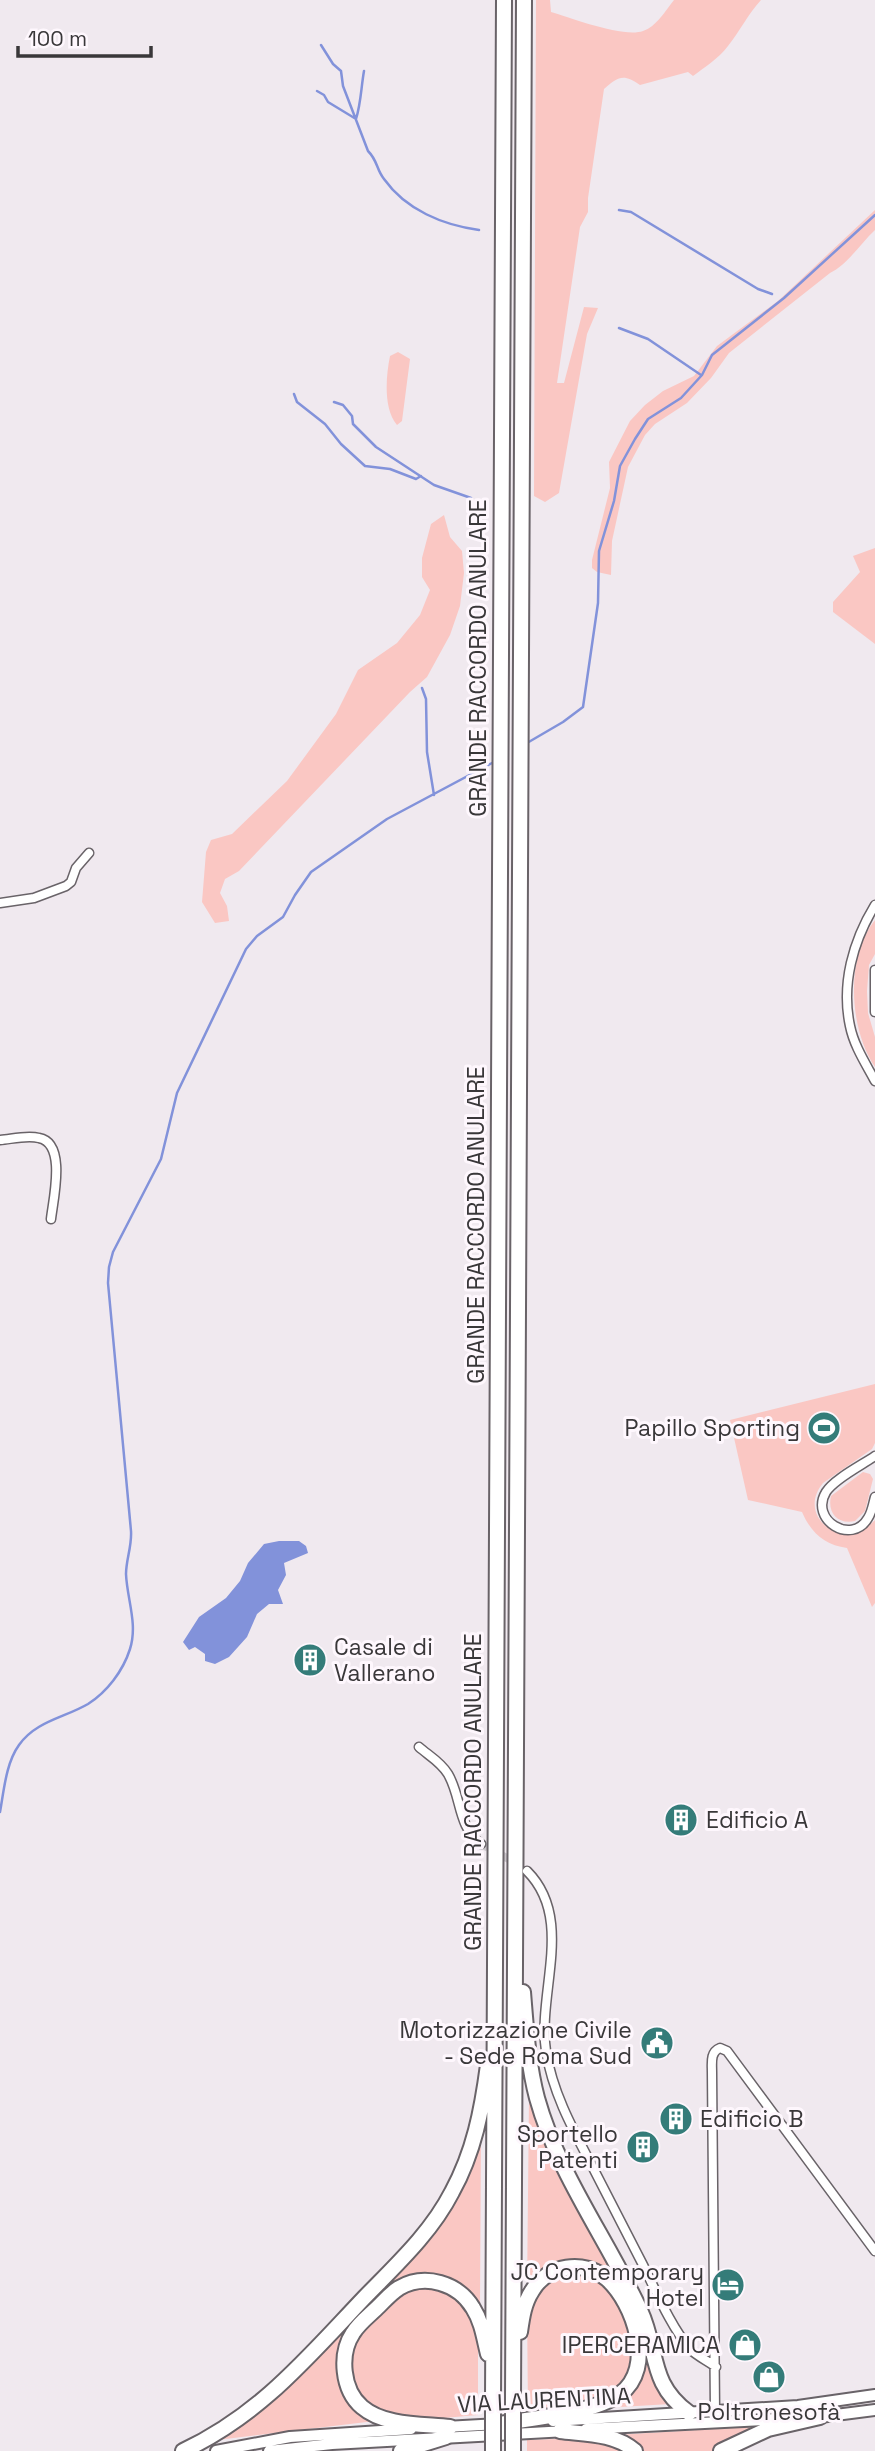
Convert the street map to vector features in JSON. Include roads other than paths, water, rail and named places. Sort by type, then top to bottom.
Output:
[{"type":"highway","name":"GRANDE RACCORDO ANULARE","points":[[493,2451],[504,0]]},
{"type":"highway","name":"GRANDE RACCORDO ANULARE","points":[[513,2451],[524,0]]},
{"type":"highway","points":[[516,1899],[528,2051],[534,2088],[544,2120],[560,2157],[639,2308],[662,2384],[669,2396],[690,2413]]},
{"type":"highway","points":[[183,2451],[234,2422],[274,2391],[408,2252],[440,2213],[458,2181],[474,2140],[482,2106],[496,2012]]},
{"type":"highway","points":[[500,2424],[601,2403],[617,2396],[629,2385],[638,2366],[639,2341],[628,2312],[608,2280],[594,2270],[575,2266],[555,2271],[536,2284],[524,2309],[513,2378]]},
{"type":"highway","points":[[448,2432],[384,2418],[358,2403],[349,2386],[344,2367],[348,2342],[356,2328],[401,2287],[424,2281],[443,2284],[461,2294],[474,2308],[493,2377]]},
{"type":"highway","points":[[721,2451],[768,2429],[820,2417]]},
{"type":"highway","points":[[560,2431],[610,2438],[635,2451]]},
{"type":"highway","points":[[401,2451],[448,2432]]},
{"type":"main road","name":"VIA LAURENTINA","points":[[269,2451],[500,2424],[799,2406],[875,2395]]},
{"type":"main road","name":"VIA LAURENTINA","points":[[216,2451],[253,2442],[305,2435],[560,2431],[820,2417],[875,2410]]},
{"type":"street","points":[[0,903],[34,898],[66,886],[89,853]]},
{"type":"street","points":[[875,906],[864,923],[851,961],[847,993],[850,1026],[856,1046],[875,1081]]},
{"type":"street","points":[[875,970],[875,1012]]},
{"type":"street","points":[[0,1140],[38,1137],[52,1147],[57,1163],[51,1219]]},
{"type":"street","points":[[875,1456],[828,1489],[822,1504],[824,1514],[834,1527],[856,1529],[869,1517],[875,1497]]},
{"type":"street","points":[[419,1747],[447,1773],[464,1825],[481,1844]]},
{"type":"street","points":[[527,1871],[545,1896],[550,1914],[551,1951],[544,2024],[545,2049],[556,2089],[578,2138],[672,2320],[690,2349],[716,2367]]},
{"type":"street","points":[[715,2412],[712,2072],[716,2049],[727,2051],[875,2251]]},
{"type":"water","points":[[299,1541],[306,1546],[308,1553],[284,1563],[286,1575],[278,1590],[283,1604],[269,1604],[257,1614],[247,1637],[229,1657],[215,1664],[205,1661],[205,1654],[195,1647],[189,1650],[183,1642],[199,1617],[226,1598],[240,1581],[248,1563],[264,1544]]},
{"type":"waterway","points":[[321,45],[341,71],[343,86],[368,151],[393,190],[426,214],[479,230]]},
{"type":"waterway","points":[[317,91],[324,95],[328,102],[356,119],[364,71]]},
{"type":"waterway","points":[[619,210],[631,212],[758,289],[772,294]]},
{"type":"waterway","points":[[527,743],[583,707],[598,603],[599,551],[614,501],[620,466],[648,419],[681,398],[702,375],[712,355],[784,298],[875,215]]},
{"type":"waterway","points":[[619,328],[648,339],[701,375]]},
{"type":"waterway","points":[[294,394],[297,402],[325,424],[341,444],[365,466],[390,469],[416,479],[421,476]]},
{"type":"waterway","points":[[334,402],[343,405],[352,416],[353,424],[376,447],[434,485],[471,498]]},
{"type":"waterway","points":[[422,688],[426,699],[427,752],[434,795]]},
{"type":"waterway","points":[[0,1812],[8,1768],[19,1745],[34,1730],[79,1709],[102,1693],[119,1673],[130,1649],[133,1621],[126,1574],[131,1531],[108,1283],[109,1267],[113,1252],[161,1159],[177,1093],[246,949],[257,936],[283,917],[311,872],[387,819],[494,762]]},
{"type":"tunnel","points":[[481,1844],[516,1863]]},
{"type":"place","name":"Papillo Sporting","points":[[824,1428]]},
{"type":"place","name":"Casale di Vallerano","points":[[310,1660]]},
{"type":"place","name":"Edificio A","points":[[681,1820]]},
{"type":"place","name":"Motorizzazione Civile - Sede Roma Sud","points":[[657,2043]]},
{"type":"place","name":"Edificio B","points":[[676,2119]]},
{"type":"place","name":"Sportello Patenti","points":[[643,2147]]},
{"type":"place","name":"JC Contemporary Hotel","points":[[728,2285]]},
{"type":"place","name":"IPERCERAMICA","points":[[745,2345]]},
{"type":"place","name":"Poltronesofà","points":[[769,2377]]}]
